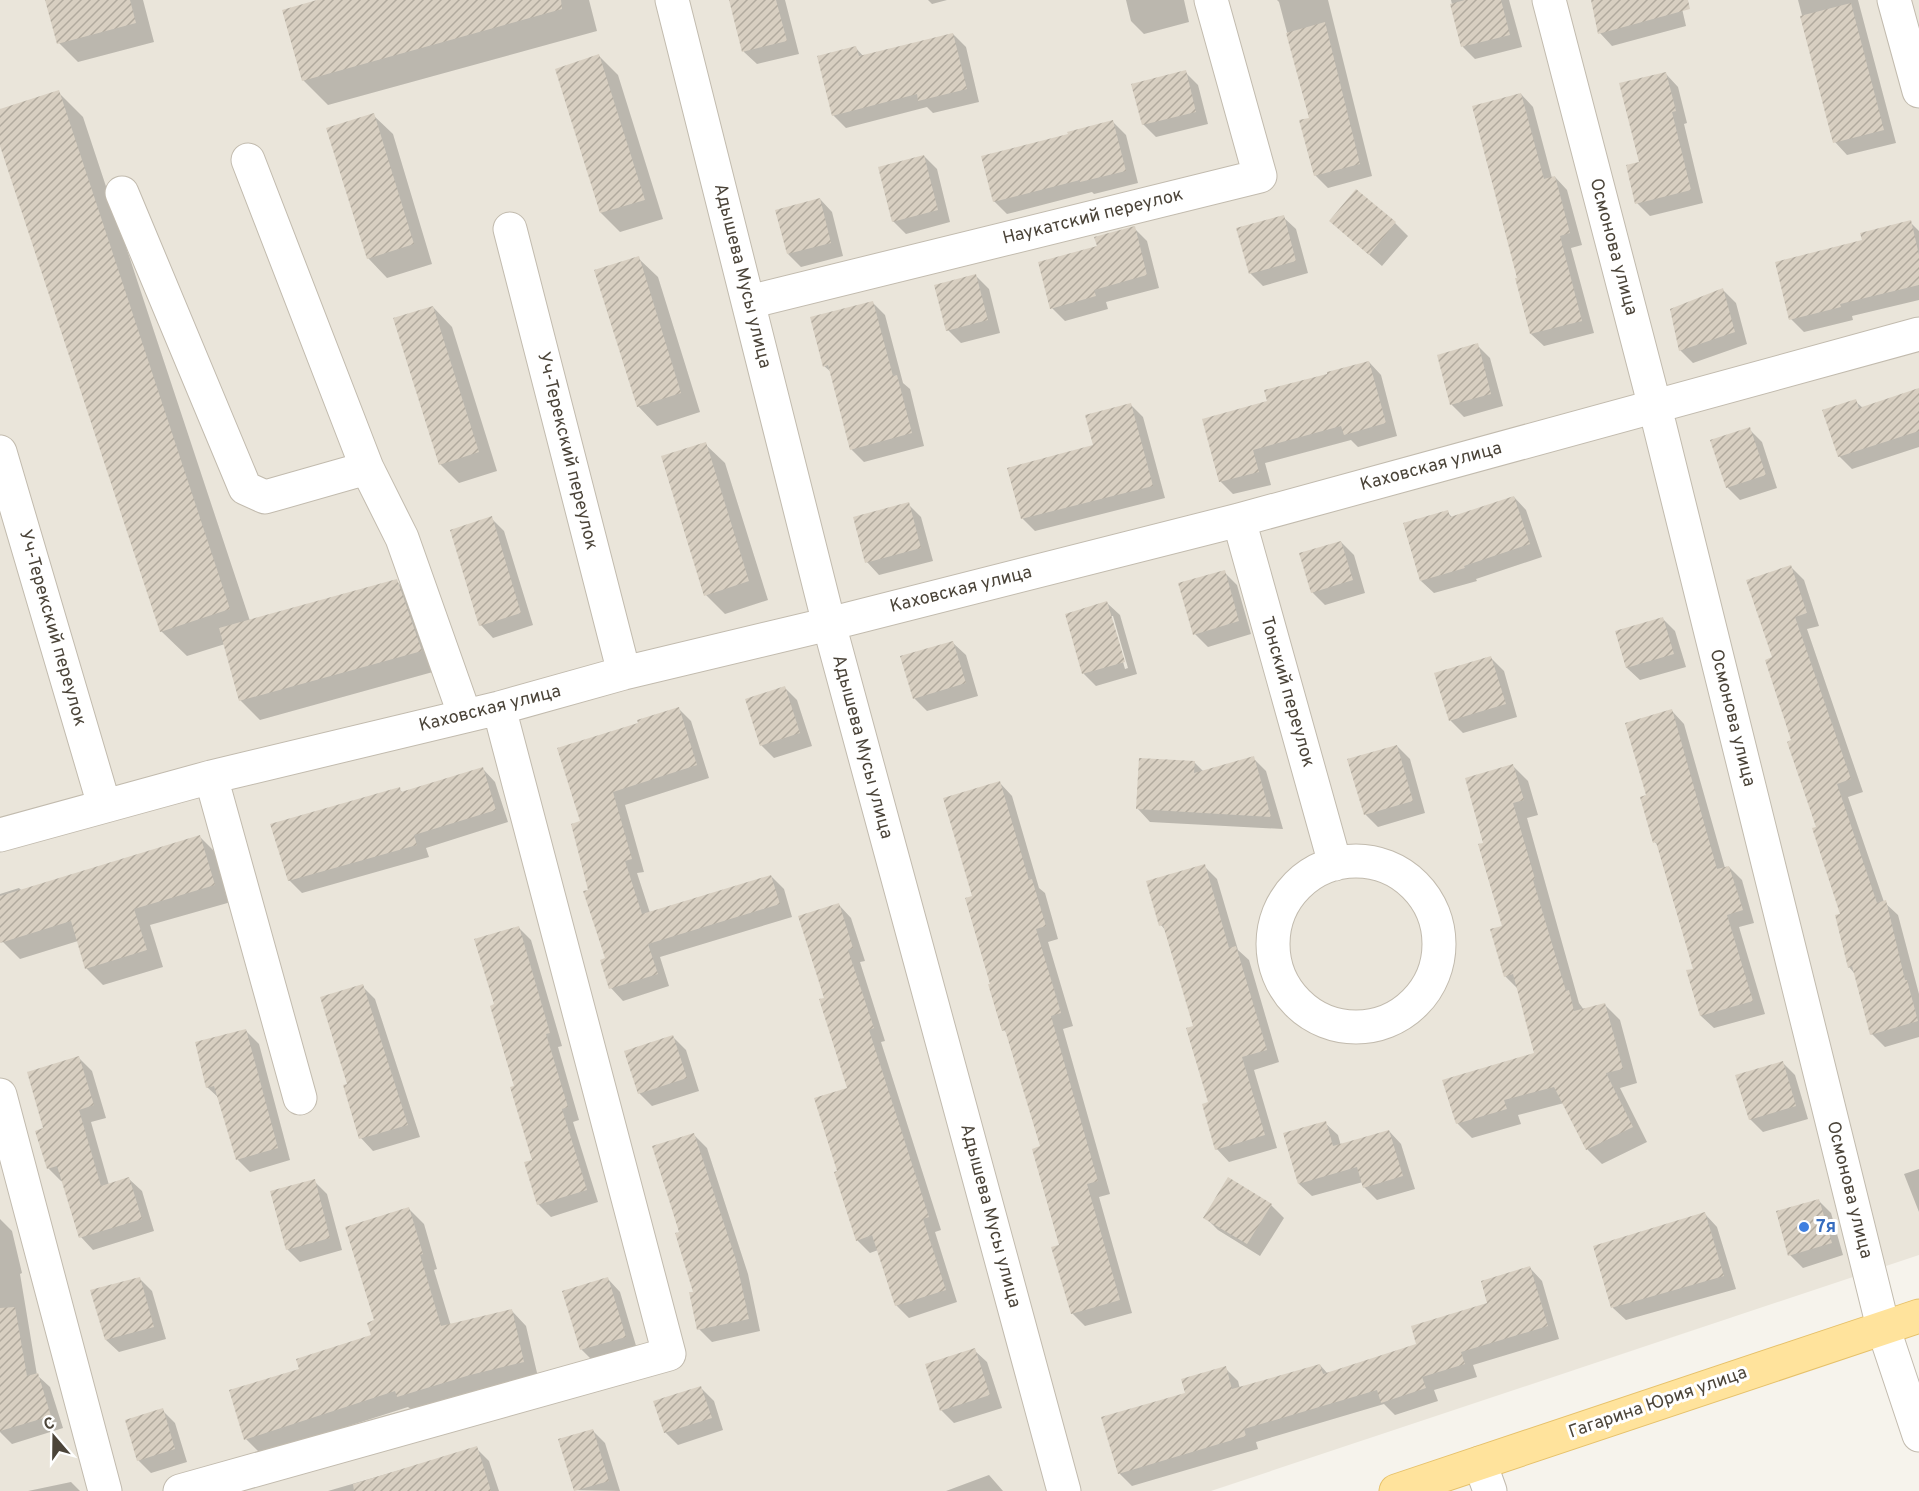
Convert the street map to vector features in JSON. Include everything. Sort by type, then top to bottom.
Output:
[{"type":"main road","name":"Гагарина Юрия улица","points":[[1396,1491],[1485,1477],[1883,1327],[1919,1316]]},
{"type":"street","name":"Адышева Мусы улица","points":[[672,0],[829,624],[1064,1491]]},
{"type":"street","name":"Наукатский переулок","points":[[749,302],[1260,176],[1211,0]]},
{"type":"street","name":"Осмонова улица","points":[[1549,0],[1655,407],[1883,1327],[1919,1435]]},
{"type":"street","points":[[1894,0],[1919,91]]},
{"type":"street","points":[[248,160],[367,468],[402,538],[465,716]]},
{"type":"street","points":[[122,193],[246,488],[265,497],[367,468]]},
{"type":"street","name":"Уч-Терекский переулок","points":[[510,229],[624,674]]},
{"type":"street","name":"Каховская улица","points":[[0,835],[211,777],[499,708],[624,674],[1239,520],[1919,334]]},
{"type":"street","name":"Уч-Терекский переулок","points":[[0,452],[104,805]]},
{"type":"street","name":"Тонский переулок","points":[[1239,520],[1335,864]]},
{"type":"street","points":[[180,1491],[669,1354],[499,708]]},
{"type":"street","points":[[211,777],[300,1098]]},
{"type":"street","points":[[1351,861],[1369,862],[1397,871],[1419,890],[1434,915],[1440,944],[1434,972],[1426,990],[1406,1010],[1381,1024],[1347,1027],[1319,1019],[1288,994],[1275,969],[1272,939],[1279,912],[1295,887],[1309,875],[1335,864],[1351,861]]},
{"type":"street","points":[[0,1095],[105,1491]]},
{"type":"shaded area","points":[[0,0],[1919,0],[1919,1255],[1211,1491],[0,1491]]},
{"type":"building","points":[[45,0],[130,0],[136,23],[57,44]]},
{"type":"building","points":[[317,0],[561,0],[562,9],[302,81],[282,10]]},
{"type":"building","points":[[729,0],[776,0],[787,41],[742,52]]},
{"type":"building","points":[[1465,0],[1501,0],[1510,35],[1461,47],[1450,4]]},
{"type":"building","points":[[1591,0],[1688,0],[1690,9],[1598,34]]},
{"type":"building","points":[[1851,3],[1884,130],[1833,143],[1800,16]]},
{"type":"building","points":[[1325,22],[1360,164],[1314,176],[1299,120],[1309,118],[1286,33]]},
{"type":"building","points":[[953,33],[967,89],[918,101],[917,94],[832,116],[817,56],[856,46],[859,56]]},
{"type":"building","points":[[599,54],[645,200],[600,213],[555,69]]},
{"type":"building","points":[[1186,70],[1196,112],[1142,125],[1131,84]]},
{"type":"building","points":[[1666,72],[1676,111],[1672,112],[1691,190],[1635,204],[1626,165],[1639,162],[1619,83]]},
{"type":"building","points":[[59,90],[230,609],[160,632],[0,146],[0,109]]},
{"type":"building","points":[[1521,93],[1544,179],[1555,176],[1570,233],[1560,236],[1582,321],[1530,334],[1472,106]]},
{"type":"building","points":[[374,113],[414,244],[367,259],[326,128]]},
{"type":"building","points":[[1113,120],[1126,171],[993,202],[981,156]]},
{"type":"building","points":[[924,155],[938,210],[892,222],[878,167]]},
{"type":"building","points":[[1356,189],[1396,222],[1369,255],[1329,221]]},
{"type":"building","points":[[820,198],[831,243],[787,254],[775,210]]},
{"type":"building","points":[[1284,215],[1296,261],[1249,274],[1236,228]]},
{"type":"building","points":[[1911,220],[1919,255],[1919,285],[1840,304],[1841,307],[1789,320],[1775,262],[1862,240],[1860,233]]},
{"type":"building","points":[[1135,226],[1147,275],[1094,290],[1096,296],[1050,309],[1038,262],[1097,246],[1094,237]]},
{"type":"building","points":[[639,256],[681,393],[637,407],[594,270]]},
{"type":"building","points":[[976,274],[988,320],[946,331],[934,285]]},
{"type":"building","points":[[1723,288],[1735,332],[1679,351],[1670,309]]},
{"type":"building","points":[[873,301],[893,376],[897,375],[912,433],[850,450],[828,365],[823,367],[810,317]]},
{"type":"building","points":[[433,306],[479,452],[439,465],[393,318]]},
{"type":"building","points":[[1478,343],[1491,394],[1450,405],[1437,355]]},
{"type":"building","points":[[1369,361],[1386,423],[1344,435],[1341,426],[1253,450],[1259,472],[1219,482],[1202,419],[1267,401],[1264,390]]},
{"type":"building","points":[[1919,388],[1919,431],[1838,457],[1822,410],[1856,399],[1859,408]]},
{"type":"building","points":[[1131,403],[1153,486],[1021,519],[1007,468],[1093,445],[1085,415]]},
{"type":"building","points":[[1750,427],[1766,475],[1726,488],[1710,440]]},
{"type":"building","points":[[706,442],[749,581],[704,596],[661,456]]},
{"type":"building","points":[[1514,496],[1530,544],[1464,566],[1465,568],[1420,581],[1403,523],[1448,510],[1450,517]]},
{"type":"building","points":[[909,502],[921,548],[865,563],[853,517]]},
{"type":"building","points":[[492,516],[521,613],[479,626],[450,530]]},
{"type":"building","points":[[1341,541],[1353,580],[1311,593],[1299,553]]},
{"type":"building","points":[[1791,565],[1807,613],[1795,617],[1851,779],[1837,784],[1877,903],[1886,900],[1905,980],[1907,980],[1918,1021],[1870,1035],[1852,966],[1848,968],[1835,915],[1840,914],[1812,828],[1816,827],[1787,742],[1791,740],[1765,660],[1772,657],[1746,580]]},
{"type":"building","points":[[1225,570],[1239,621],[1193,635],[1178,583]]},
{"type":"building","points":[[397,579],[422,651],[239,701],[219,628]]},
{"type":"building","points":[[1107,601],[1125,662],[1082,674],[1065,614]]},
{"type":"building","points":[[1663,617],[1674,654],[1626,668],[1615,631]]},
{"type":"building","points":[[953,641],[966,683],[913,699],[900,656]]},
{"type":"building","points":[[1491,656],[1506,704],[1449,721],[1434,673]]},
{"type":"building","points":[[785,686],[800,733],[760,746],[745,699]]},
{"type":"building","points":[[679,707],[697,765],[613,792],[632,859],[625,861],[642,914],[771,875],[780,904],[648,944],[658,974],[609,989],[600,960],[605,958],[583,891],[588,890],[571,824],[580,821],[557,748],[638,723],[637,720]]},
{"type":"building","points":[[1672,709],[1717,869],[1729,866],[1743,910],[1727,915],[1753,1001],[1700,1016],[1686,970],[1693,969],[1656,842],[1653,843],[1640,797],[1646,795],[1625,723]]},
{"type":"building","points":[[1397,745],[1413,801],[1364,815],[1347,759]]},
{"type":"building","points":[[1254,756],[1271,817],[1136,809],[1139,758],[1195,761],[1194,773]]},
{"type":"building","points":[[1513,764],[1524,800],[1513,803],[1566,991],[1569,990],[1574,1011],[1605,1003],[1623,1069],[1606,1073],[1633,1127],[1586,1150],[1554,1087],[1504,1100],[1507,1109],[1456,1124],[1442,1080],[1534,1053],[1513,974],[1504,977],[1490,929],[1502,926],[1478,844],[1483,843],[1465,778]]},
{"type":"building","points":[[483,767],[496,810],[414,835],[417,845],[288,881],[270,824],[400,787],[401,792]]},
{"type":"building","points":[[1000,781],[1029,880],[1032,879],[1046,926],[1036,929],[1061,1013],[1051,1016],[1098,1181],[1087,1184],[1120,1300],[1071,1314],[1051,1247],[1059,1245],[1032,1149],[1040,1146],[1005,1030],[1002,1031],[988,984],[990,984],[965,898],[972,896],[943,798]]},
{"type":"building","points":[[200,835],[215,885],[134,909],[147,950],[85,969],[71,921],[0,943],[0,896]]},
{"type":"building","points":[[1205,864],[1229,948],[1236,946],[1267,1050],[1242,1057],[1265,1135],[1215,1150],[1202,1104],[1208,1102],[1186,1028],[1193,1026],[1163,925],[1159,926],[1146,881]]},
{"type":"building","points":[[839,903],[853,948],[848,950],[874,1028],[869,1030],[929,1217],[923,1219],[946,1290],[895,1306],[872,1235],[856,1241],[814,1098],[847,1088],[819,999],[824,998],[798,916]]},
{"type":"building","points":[[519,926],[550,1033],[546,1034],[568,1107],[562,1109],[587,1190],[537,1205],[524,1162],[532,1160],[510,1087],[514,1086],[490,1006],[494,1004],[474,939]]},
{"type":"building","points":[[363,984],[408,1125],[359,1139],[343,1085],[347,1084],[320,997]]},
{"type":"building","points":[[246,1029],[278,1148],[236,1160],[214,1086],[206,1088],[195,1042]]},
{"type":"building","points":[[673,1035],[687,1078],[638,1094],[624,1051]]},
{"type":"building","points":[[79,1056],[94,1105],[79,1110],[101,1186],[129,1177],[142,1219],[79,1238],[57,1166],[47,1169],[35,1131],[43,1128],[27,1072]]},
{"type":"building","points":[[1783,1061],[1796,1106],[1749,1120],[1735,1075]]},
{"type":"building","points":[[1326,1121],[1333,1146],[1389,1130],[1403,1176],[1363,1188],[1357,1167],[1298,1184],[1283,1133]]},
{"type":"building","points":[[694,1133],[736,1260],[749,1319],[697,1330],[689,1292],[693,1292],[675,1233],[679,1232],[652,1146]]},
{"type":"building","points":[[1228,1177],[1272,1204],[1247,1244],[1203,1218]]},
{"type":"building","points":[[315,1179],[330,1238],[286,1250],[270,1191]]},
{"type":"building","points":[[1819,1199],[1832,1243],[1788,1256],[1776,1211]]},
{"type":"building","points":[[409,1207],[423,1254],[420,1255],[441,1326],[512,1309],[524,1362],[470,1375],[397,1397],[395,1391],[244,1440],[229,1390],[299,1369],[296,1359],[371,1335],[367,1323],[374,1320],[345,1227]]},
{"type":"building","points":[[1705,1212],[1724,1276],[1611,1308],[1593,1246]]},
{"type":"building","points":[[1530,1266],[1548,1326],[1461,1352],[1465,1364],[1422,1377],[1426,1388],[1381,1403],[1377,1390],[1244,1429],[1246,1436],[1118,1474],[1101,1417],[1185,1393],[1181,1379],[1226,1366],[1232,1389],[1320,1364],[1323,1374],[1416,1344],[1411,1326],[1487,1303],[1481,1281]]},
{"type":"building","points":[[140,1277],[154,1327],[105,1340],[90,1290]]},
{"type":"building","points":[[608,1277],[626,1337],[580,1350],[562,1291]]},
{"type":"building","points":[[15,1307],[27,1376],[38,1373],[51,1416],[0,1431],[0,1308]]},
{"type":"building","points":[[975,1348],[990,1395],[940,1411],[925,1364]]},
{"type":"building","points":[[701,1386],[712,1418],[664,1433],[653,1401]]},
{"type":"building","points":[[163,1408],[175,1449],[137,1461],[125,1420]]},
{"type":"building","points":[[593,1429],[609,1481],[574,1491],[558,1439]]},
{"type":"building","points":[[477,1446],[491,1491],[354,1491],[353,1484]]},
{"type":"place","name":"7я","points":[[1804,1227]]}]
